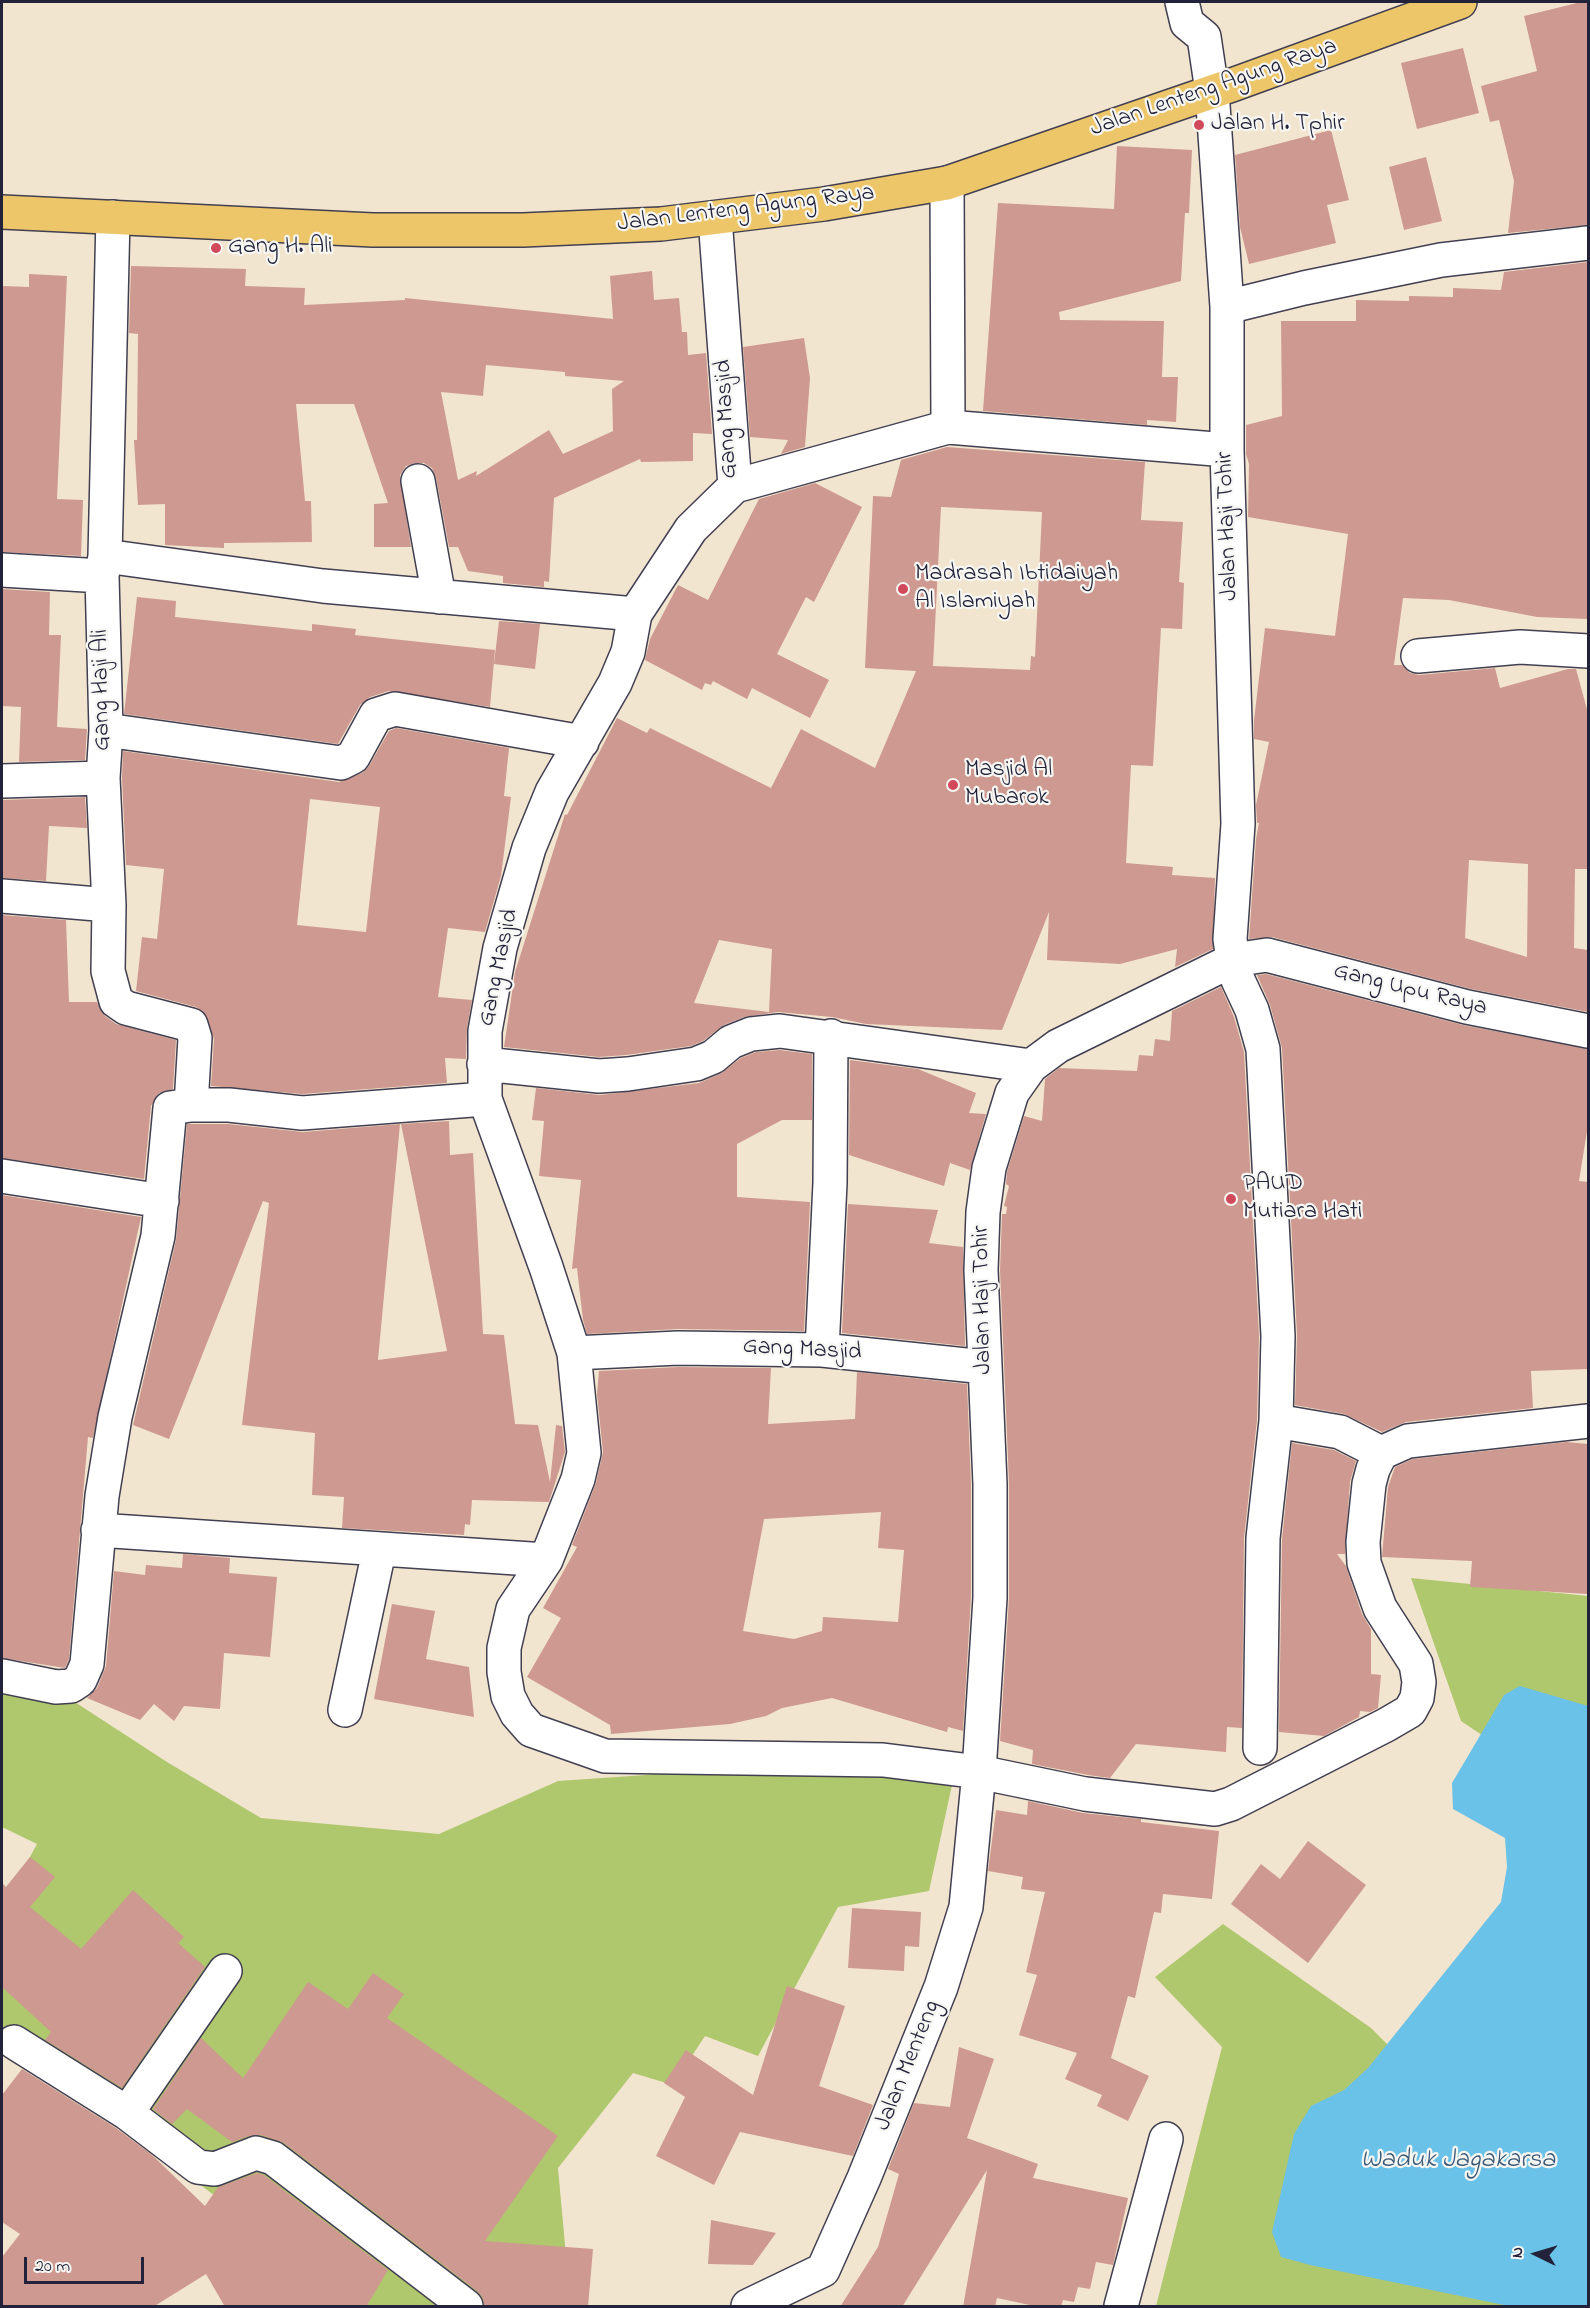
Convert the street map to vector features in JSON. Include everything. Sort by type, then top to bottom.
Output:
[{"type":"main road","name":"Jalan Lenteng Agung Raya","points":[[2,212],[373,230],[596,228],[715,218],[824,204],[947,183],[1460,2]]},
{"type":"street","name":"Jalan Haji Tohir","points":[[1182,2],[1187,23],[1204,37],[1212,91],[1227,307],[1227,450],[1238,824],[1230,939],[1233,960],[1263,1049],[1278,1336],[1276,1421],[1263,1538],[1260,1748]]},
{"type":"street","points":[[947,183],[948,427]]},
{"type":"street","name":"Gang Haji Ali","points":[[114,217],[103,566],[106,730],[103,778],[109,905],[108,971],[113,995],[116,1001],[126,1008],[191,1025],[195,1038],[191,1105]]},
{"type":"street","name":"Gang Masjid","points":[[715,218],[735,486],[691,529],[635,614],[628,652],[615,683],[552,792],[530,848],[500,948],[485,1031],[485,1100],[546,1267],[574,1353],[678,1348],[822,1350],[985,1367]]},
{"type":"street","points":[[1227,307],[1304,288],[1441,260],[1588,243]]},
{"type":"street","points":[[735,486],[948,427],[1227,450]]},
{"type":"street","points":[[418,481],[440,597]]},
{"type":"street","points":[[2,570],[103,566],[635,614]]},
{"type":"street","points":[[1418,656],[1520,647],[1588,651]]},
{"type":"street","points":[[106,730],[341,763],[353,757],[376,715],[395,709],[582,742]]},
{"type":"street","points":[[2,781],[103,778]]},
{"type":"street","points":[[2,896],[109,905]]},
{"type":"street","name":"Gang Upu Raya","points":[[1233,960],[1267,955],[1467,1007],[1588,1031]]},
{"type":"street","name":"Jalan Haji Tohir","points":[[980,1772],[990,1598],[990,1484],[981,1270],[983,1212],[989,1168],[1012,1093],[1031,1066],[1058,1046],[1233,960]]},
{"type":"street","points":[[484,1064],[599,1076],[628,1074],[696,1064],[713,1057],[731,1042],[751,1034],[780,1031],[831,1036],[1031,1066]]},
{"type":"street","points":[[822,1350],[830,1183],[831,1036]]},
{"type":"street","points":[[2,1676],[56,1687],[71,1686],[80,1680],[87,1664],[98,1530],[115,1417],[158,1236],[170,1108],[191,1105],[230,1105],[302,1113],[485,1100]]},
{"type":"street","points":[[2,1176],[162,1201]]},
{"type":"street","points":[[574,1353],[584,1453],[578,1479],[546,1560],[513,1609],[504,1648],[504,1672],[508,1696],[517,1714],[531,1730],[605,1756],[883,1761],[980,1772],[1085,1794],[1215,1809],[1231,1804],[1299,1768],[1344,1749],[1410,1711],[1417,1698],[1419,1682],[1416,1664],[1380,1608],[1364,1563],[1363,1542],[1367,1495],[1372,1469],[1381,1453],[1408,1441],[1588,1421]]},
{"type":"street","points":[[1276,1421],[1340,1432],[1381,1453]]},
{"type":"street","points":[[98,1530],[380,1551],[546,1560]]},
{"type":"street","points":[[345,1710],[380,1551]]},
{"type":"street","name":"Jalan Menteng","points":[[748,2307],[823,2270],[864,2178],[941,1987],[966,1907],[980,1772]]},
{"type":"street","points":[[127,2114],[225,1971]]},
{"type":"street","points":[[14,2042],[127,2114],[198,2167],[215,2169],[256,2153],[273,2158],[466,2307]]},
{"type":"street","points":[[1121,2307],[1166,2139]]},
{"type":"green space","points":[[1411,1578],[1588,1596],[1588,1803],[1571,1795],[1461,1721]]},
{"type":"green space","points":[[2,1693],[61,1693],[167,1762],[261,1818],[439,1834],[558,1781],[705,1771],[861,1764],[952,1785],[929,1891],[838,1907],[758,2056],[705,2036],[673,2085],[633,2073],[558,2168],[566,2256],[554,2306],[352,2306],[343,2295],[171,2162],[2,2044],[2,1909],[37,1844],[2,1827]]},
{"type":"green space","points":[[1223,1924],[1371,2028],[1464,2121],[1588,2306],[1156,2306],[1222,2047],[1155,1977]]},
{"type":"water","name":"Waduk Jagakarsa","points":[[1520,1686],[1588,1706],[1588,2306],[1509,2306],[1310,2265],[1281,2257],[1272,2232],[1294,2134],[1311,2106],[1344,2090],[1368,2068],[1501,1902],[1507,1867],[1505,1838],[1453,1809],[1452,1783],[1504,1695]]},
{"type":"building","points":[[1588,2],[1588,225],[1508,233],[1514,181],[1499,120],[1490,122],[1481,86],[1537,71],[1524,16]]},
{"type":"building","points":[[1463,48],[1479,113],[1417,129],[1401,63]]},
{"type":"building","points":[[1331,130],[1349,200],[1327,205],[1336,243],[1249,264],[1240,227],[1235,155]]},
{"type":"building","points":[[1117,146],[1192,150],[1189,213],[1185,213],[1181,281],[1059,312],[1060,320],[1164,321],[1162,377],[1178,377],[1176,422],[1147,420],[1147,425],[983,411],[998,203],[1114,209]]},
{"type":"building","points":[[1426,157],[1442,221],[1404,230],[1389,167]]},
{"type":"building","points":[[1588,262],[1588,619],[1537,617],[1449,600],[1403,598],[1394,665],[1402,665],[1410,673],[1419,675],[1495,668],[1500,688],[1568,669],[1576,669],[1588,713],[1588,826],[1587,869],[1575,869],[1574,948],[1588,950],[1588,1012],[1471,989],[1272,937],[1249,939],[1259,823],[1257,823],[1256,805],[1269,742],[1254,739],[1254,720],[1265,628],[1335,636],[1348,534],[1248,517],[1249,464],[1246,454],[1246,425],[1282,416],[1281,321],[1356,321],[1356,300],[1409,301],[1409,296],[1453,297],[1453,288],[1501,290],[1504,272]],"holes":[[[1469,860],[1528,864],[1527,957],[1465,938]]]},
{"type":"building","points":[[131,266],[246,269],[245,286],[305,288],[304,305],[405,300],[405,298],[613,319],[610,276],[652,271],[654,300],[679,298],[682,332],[687,332],[688,355],[706,353],[712,434],[693,433],[693,461],[641,462],[640,459],[554,498],[549,582],[544,581],[544,587],[503,583],[503,576],[468,571],[458,547],[449,547],[436,478],[432,468],[424,463],[406,466],[400,475],[411,547],[374,547],[374,504],[388,503],[354,404],[296,404],[305,501],[311,501],[312,542],[224,543],[224,548],[165,545],[165,504],[138,505],[134,440],[137,440],[138,334],[129,333]],"holes":[[[486,365],[565,372],[565,376],[624,381],[612,389],[613,431],[563,454],[549,430],[476,476],[477,471],[458,480],[441,392],[483,396]]]},
{"type":"building","points":[[29,274],[67,276],[57,499],[83,500],[81,556],[2,552],[2,286],[29,287]]},
{"type":"building","points":[[804,338],[810,378],[805,447],[781,454],[788,440],[750,437],[743,347]]},
{"type":"building","points":[[947,447],[1145,462],[1141,520],[1183,522],[1179,582],[1184,583],[1182,629],[1161,628],[1153,766],[1131,765],[1126,863],[1173,867],[1172,875],[1215,878],[1213,949],[1175,967],[1177,949],[1120,964],[1047,960],[1049,912],[1002,1030],[866,1024],[832,1017],[778,1012],[744,1017],[724,1025],[703,1041],[691,1046],[626,1055],[599,1057],[504,1047],[515,972],[565,814],[567,815],[617,718],[647,733],[650,728],[771,788],[801,729],[875,768],[916,671],[865,668],[873,496],[891,497],[901,460]],"holes":[[[941,507],[1042,512],[1035,657],[1031,656],[1030,670],[933,666]],[[719,940],[772,949],[769,1012],[694,1003]]]},
{"type":"building","points":[[815,483],[862,507],[814,602],[806,597],[777,654],[829,680],[810,718],[752,688],[747,699],[713,681],[711,685],[705,683],[702,690],[645,660],[650,639],[678,585],[708,600],[759,499]]},
{"type":"building","points":[[2,589],[50,592],[49,635],[61,635],[57,727],[87,729],[85,760],[19,762],[21,707],[2,706]]},
{"type":"building","points":[[137,597],[176,601],[175,617],[312,631],[312,624],[356,629],[355,635],[495,650],[490,707],[389,691],[370,697],[360,705],[338,744],[124,714]]},
{"type":"building","points":[[499,621],[540,624],[535,669],[494,664]]},
{"type":"building","points":[[396,728],[509,748],[504,796],[511,797],[501,876],[485,932],[448,928],[438,997],[472,1000],[467,1028],[466,1059],[445,1058],[447,1083],[302,1094],[211,1086],[214,1039],[204,1012],[196,1007],[136,991],[142,937],[157,939],[164,869],[126,865],[123,751],[339,782],[362,773],[369,766],[389,731]],"holes":[[[310,799],[380,807],[366,932],[297,925]]]},
{"type":"building","points":[[85,797],[87,828],[49,826],[46,881],[2,878],[2,800]]},
{"type":"building","points":[[2,915],[66,920],[69,1002],[97,1002],[105,1016],[116,1024],[176,1040],[173,1089],[159,1093],[151,1106],[144,1179],[2,1158]]},
{"type":"building","points":[[1266,974],[1463,1025],[1588,1049],[1588,1125],[1579,1181],[1588,1182],[1588,1369],[1531,1371],[1533,1408],[1406,1422],[1382,1432],[1344,1414],[1295,1405],[1297,1335],[1282,1048],[1270,1005],[1257,975]]},
{"type":"building","points":[[1221,987],[1234,1017],[1244,1052],[1259,1336],[1257,1420],[1244,1538],[1242,1728],[1227,1727],[1226,1752],[1136,1744],[1110,1778],[1032,1764],[1033,1750],[1000,1741],[1009,1598],[1009,1483],[1000,1270],[1002,1214],[1006,1214],[1007,1207],[1004,1206],[1009,1186],[1006,1184],[1007,1172],[1024,1116],[1042,1121],[1045,1079],[1059,1068],[1137,1071],[1139,1055],[1153,1056],[1155,1039],[1170,1041],[1172,1011]]},
{"type":"building","points":[[780,1050],[812,1054],[812,1120],[782,1120],[737,1144],[737,1197],[810,1202],[804,1331],[678,1329],[587,1334],[583,1320],[577,1268],[572,1269],[581,1180],[539,1176],[544,1121],[532,1120],[536,1088],[600,1095],[699,1083],[720,1074],[741,1058],[756,1052]]},
{"type":"building","points":[[850,1060],[918,1069],[976,1093],[969,1113],[986,1114],[970,1170],[950,1163],[944,1186],[849,1155]]},
{"type":"building","points":[[449,1121],[450,1155],[473,1153],[483,1334],[504,1335],[515,1424],[538,1425],[550,1482],[556,1425],[562,1426],[565,1452],[549,1502],[472,1500],[470,1525],[465,1524],[464,1535],[342,1528],[344,1497],[312,1495],[315,1433],[242,1425],[269,1203],[263,1201],[169,1439],[133,1425],[176,1240],[187,1124],[228,1124],[303,1132],[400,1124],[378,1360],[447,1351],[401,1124]]},
{"type":"building","points":[[2,1195],[141,1217],[93,1438],[88,1437],[69,1659],[65,1668],[2,1658]]},
{"type":"building","points":[[848,1204],[938,1210],[929,1243],[963,1247],[965,1346],[842,1333]]},
{"type":"building","points":[[678,1367],[771,1368],[768,1424],[855,1419],[857,1372],[967,1384],[971,1484],[971,1597],[963,1731],[948,1727],[947,1732],[832,1698],[782,1708],[766,1716],[730,1724],[611,1734],[610,1725],[527,1677],[561,1618],[543,1608],[577,1547],[572,1545],[596,1483],[603,1452],[597,1394],[599,1371]],"holes":[[[881,1512],[878,1548],[904,1550],[898,1622],[823,1617],[822,1631],[794,1639],[743,1631],[764,1519]]]},
{"type":"building","points":[[1566,1442],[1588,1444],[1588,1594],[1470,1587],[1472,1561],[1382,1557],[1388,1487],[1395,1467],[1413,1459]]},
{"type":"building","points":[[1292,1443],[1334,1450],[1356,1461],[1350,1482],[1345,1554],[1337,1554],[1346,1566],[1362,1614],[1371,1629],[1371,1674],[1381,1675],[1378,1708],[1370,1712],[1360,1711],[1359,1717],[1324,1736],[1279,1732],[1282,1539]]},
{"type":"building","points":[[183,1554],[230,1558],[229,1573],[277,1577],[270,1657],[224,1653],[220,1709],[184,1706],[174,1721],[154,1704],[140,1720],[87,1698],[97,1688],[106,1666],[114,1571],[145,1575],[146,1565],[182,1568]]},
{"type":"building","points":[[392,1604],[435,1611],[426,1659],[469,1667],[474,1717],[374,1699]]},
{"type":"building","points":[[1028,1801],[1083,1813],[1219,1831],[1212,1899],[1163,1894],[1161,1913],[1154,1912],[1135,1998],[1128,1996],[1111,2058],[1149,2076],[1128,2121],[1097,2106],[1102,2095],[1065,2079],[1077,2053],[1019,2035],[1037,1975],[1026,1972],[1045,1892],[1021,1889],[1023,1877],[988,1871],[996,1810],[1027,1815]]},
{"type":"building","points":[[1308,1841],[1366,1885],[1308,1963],[1231,1904],[1261,1864],[1280,1879]]},
{"type":"building","points":[[30,1857],[55,1877],[30,1907],[81,1949],[133,1890],[184,1937],[178,1943],[205,1967],[122,2088],[45,2040],[51,2032],[2,1987],[2,1883],[6,1887]]},
{"type":"building","points":[[852,1908],[921,1912],[919,1947],[905,1946],[904,1971],[848,1968]]},
{"type":"building","points":[[373,1973],[404,1994],[387,2018],[558,2136],[485,2241],[593,2249],[588,2307],[484,2307],[483,2298],[477,2291],[284,2143],[261,2135],[249,2136],[232,2142],[187,2109],[172,2124],[153,2109],[201,2038],[243,2078],[308,1982],[348,2009]]},
{"type":"building","points":[[787,1986],[845,2006],[819,2086],[873,2105],[853,2156],[740,2132],[714,2185],[656,2156],[685,2097],[664,2083],[686,2050],[753,2095]]},
{"type":"building","points":[[959,2047],[994,2059],[967,2138],[1038,2164],[1033,2178],[1128,2198],[1113,2265],[1096,2262],[1090,2289],[1078,2287],[1074,2302],[1063,2300],[1061,2307],[1039,2307],[997,2298],[995,2307],[963,2307],[987,2170],[902,2307],[840,2307],[878,2247],[899,2174],[888,2169],[914,2103],[950,2107]]},
{"type":"building","points":[[22,2069],[116,2128],[151,2154],[205,2206],[218,2187],[257,2173],[264,2175],[388,2270],[366,2307],[225,2307],[206,2274],[153,2307],[2,2307],[2,2257],[20,2234],[2,2222],[2,2095]]},
{"type":"building","points":[[711,2220],[776,2233],[753,2265],[708,2264]]},
{"type":"place","name":"Jalan H. Tphir","points":[[1199,125]]},
{"type":"place","name":"Gang H. Ali","points":[[216,248]]},
{"type":"place","name":"Madrasah Ibtidaiyah Al Islamiyah","points":[[903,589]]},
{"type":"place","name":"Masjid Al Mubarok","points":[[953,785]]},
{"type":"place","name":"PAUD Mutiara Hati","points":[[1231,1199]]}]
